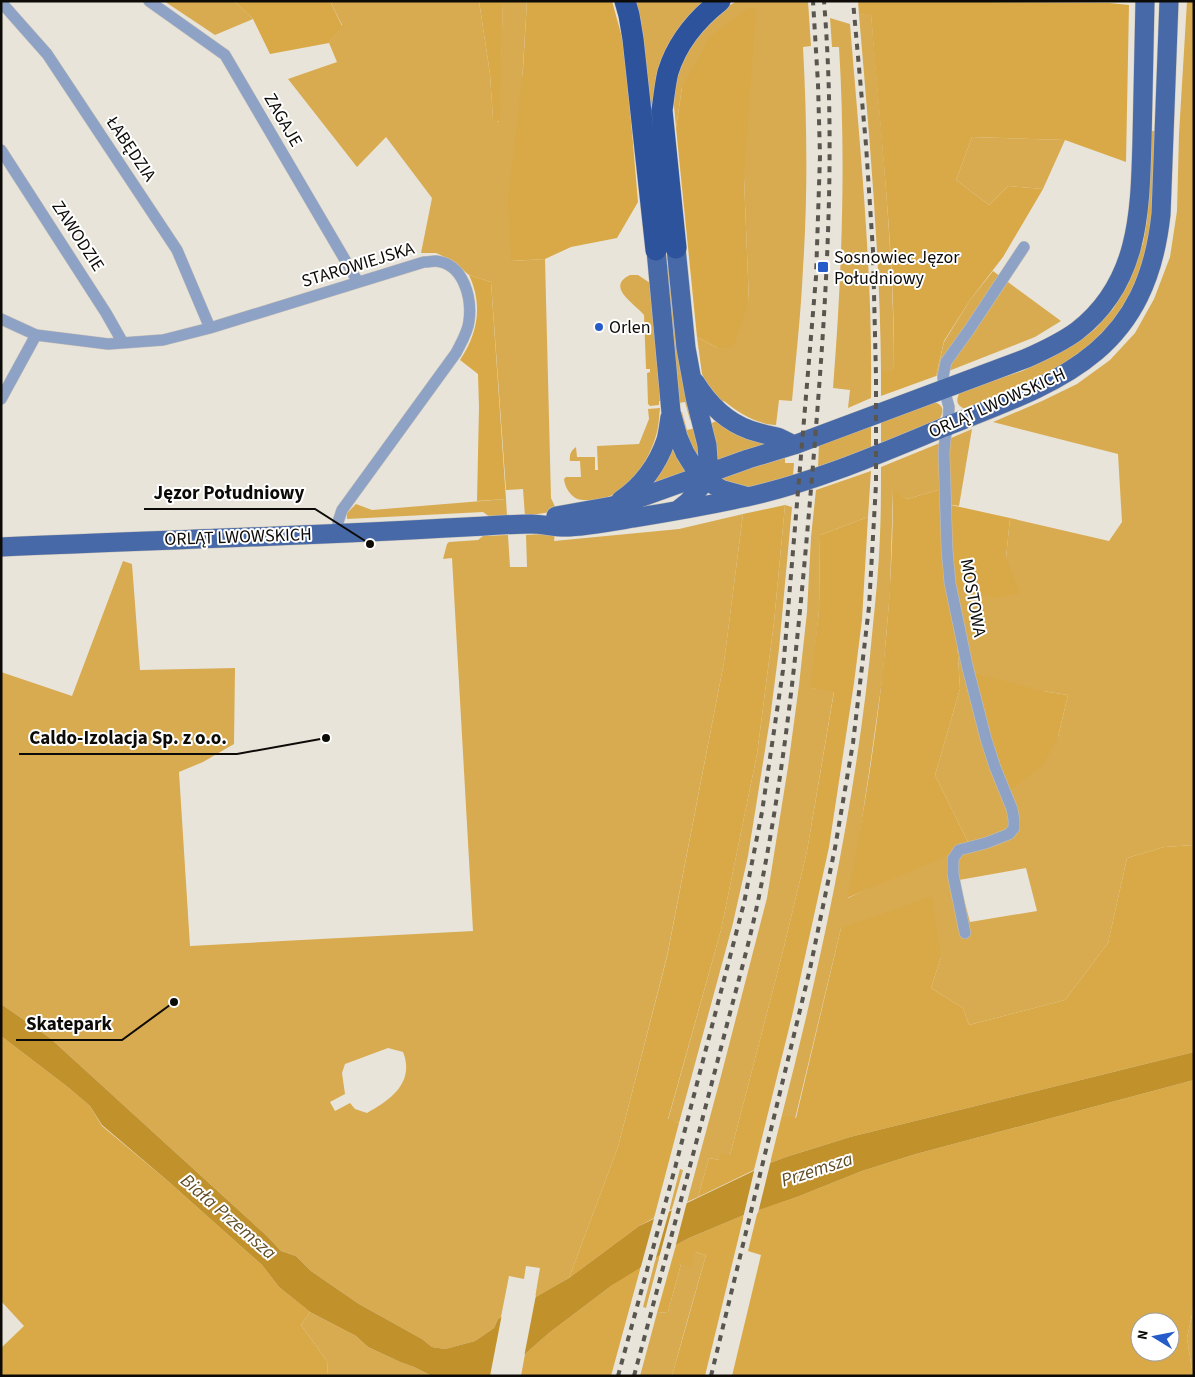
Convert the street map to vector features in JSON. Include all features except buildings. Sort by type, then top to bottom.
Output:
[{"type":"highway","points":[[625,1],[629,15],[666,249]]},
{"type":"highway","points":[[666,249],[662,110],[668,72],[675,54],[698,20],[720,1]]},
{"type":"main road","name":"ORLĄT LWOWSKICH","points":[[535,524],[554,516],[612,506],[642,497],[748,459],[794,445],[1027,358],[1067,338],[1086,323],[1101,308],[1120,281],[1128,263],[1133,244],[1141,176],[1145,1]]},
{"type":"main road","name":"ORLĄT LWOWSKICH","points":[[1,547],[535,524],[569,527],[674,512],[748,497],[828,473],[1037,389],[1067,374],[1099,349],[1113,335],[1128,316],[1148,276],[1154,258],[1162,214],[1169,1]]},
{"type":"main road","points":[[666,249],[707,445],[708,460],[702,485],[695,496],[674,512]]},
{"type":"main road","points":[[612,506],[629,495],[644,479],[656,462],[666,439],[671,412],[666,249]]},
{"type":"main road","points":[[692,377],[709,401],[728,419],[750,430],[779,438],[794,445]]},
{"type":"main road","points":[[671,412],[678,437],[695,469],[704,475],[710,483],[723,490],[748,497]]},
{"type":"street","name":"ZAGAJE","points":[[149,1],[225,54],[358,282]]},
{"type":"street","name":"ŁABĘDZIA","points":[[1,2],[46,54],[177,250],[210,328]]},
{"type":"street","name":"ZAWODZIE","points":[[1,150],[123,343]]},
{"type":"street","name":"MOSTOWA","points":[[965,933],[953,874],[952,859],[959,850],[986,843],[1009,834],[1014,828],[1014,820],[1012,809],[986,739],[967,665],[950,583],[944,453],[949,407],[943,377],[946,362],[1024,247]]},
{"type":"street","name":"STAROWIEJSKA","points":[[1,318],[36,335],[108,344],[163,340],[210,328],[424,262],[437,261],[444,264],[458,273],[467,290],[469,322],[464,338],[456,353],[342,510],[338,522],[338,533]]},
{"type":"street","points":[[1,399],[36,335]]},
{"type":"shaded area","points":[[164,1],[234,1],[253,19],[215,35]]},
{"type":"shaded area","points":[[234,1],[330,1],[342,26],[329,43],[270,54],[253,19]]},
{"type":"shaded area","points":[[330,1],[479,1],[490,74],[493,119],[499,122],[503,1],[527,1],[511,261],[545,259],[551,498],[557,511],[525,516],[523,489],[506,490],[491,282],[469,275],[451,260],[436,253],[421,253],[432,198],[386,137],[357,167],[288,79],[337,62],[329,43],[342,25]]},
{"type":"shaded area","points":[[479,1],[503,1],[500,122],[493,120],[490,74]]},
{"type":"shaded area","points":[[527,1],[612,1],[623,41],[638,202],[617,238],[571,247],[545,259],[511,261],[508,200],[523,69]]},
{"type":"shaded area","points":[[632,1],[707,1],[686,22],[658,161]]},
{"type":"shaded area","points":[[737,1],[808,1],[811,46],[803,47],[806,185],[801,302],[792,401],[779,400],[776,425],[762,423],[748,417],[724,401],[720,403],[702,374],[697,337],[718,348],[749,302],[744,178],[682,87],[676,128],[675,85],[681,64],[691,46],[720,11]]},
{"type":"shaded area","points":[[858,1],[1110,3],[1129,5],[1126,162],[1065,140],[972,137],[956,180],[989,205],[1008,186],[1043,189],[1003,257],[970,300],[944,341],[936,376],[881,396],[881,371],[894,371],[890,237],[871,14],[859,15]]},
{"type":"shaded area","points":[[1187,1],[1194,1],[1194,845],[1164,847],[1127,858],[1108,943],[1065,1000],[969,1025],[963,1008],[931,988],[941,957],[841,928],[795,1119],[782,1115],[825,933],[858,749],[877,580],[881,467],[972,429],[959,506],[942,503],[942,489],[907,499],[893,490],[890,591],[883,673],[858,846],[848,898],[968,842],[935,775],[960,689],[957,639],[948,588],[1006,558],[1010,518],[1109,541],[1122,522],[1118,454],[993,422],[1077,384],[1110,360],[1135,333],[1154,299],[1170,257],[1177,211],[1179,134]],"holes":[[[1043,691],[1068,695],[1058,737]],[[1026,868],[1037,911],[970,922],[959,880]]]},
{"type":"shaded area","points":[[748,8],[756,10],[744,178],[749,302],[733,347],[718,348],[697,337],[676,128],[682,87],[710,37]]},
{"type":"shaded area","points":[[871,13],[883,147],[892,282],[894,371],[881,371],[876,237],[859,15]]},
{"type":"shaded area","points":[[830,18],[850,24],[868,257],[871,398],[848,408],[850,390],[833,388],[839,303],[843,175],[839,47],[832,47]]},
{"type":"shaded area","points":[[1150,131],[1156,131],[1152,223],[1143,265],[1125,304],[1111,324],[1078,356],[1025,386],[965,409],[962,407],[957,400],[960,392],[1022,371],[1052,357],[1075,344],[1095,329],[1113,309],[1128,284],[1143,243],[1147,220]]},
{"type":"shaded area","points":[[972,137],[1065,140],[1043,189],[1008,186],[989,205],[956,180]]},
{"type":"shaded area","points":[[667,265],[669,265],[693,420],[690,420],[685,402],[679,403]]},
{"type":"shaded area","points":[[993,271],[1061,321],[1035,337],[936,376],[944,342],[970,300]]},
{"type":"shaded area","points":[[469,275],[491,282],[506,499],[477,501],[478,374],[460,360],[471,340],[476,319],[476,297]]},
{"type":"shaded area","points":[[630,275],[638,275],[650,283],[662,401],[659,401],[659,405],[650,406],[648,404],[647,373],[650,372],[650,369],[646,369],[644,315],[629,301],[621,290],[620,285],[623,280]]},
{"type":"shaded area","points":[[933,402],[937,403],[942,409],[942,415],[938,421],[881,443],[881,421]]},
{"type":"shaded area","points":[[660,408],[658,429],[654,443],[637,474],[629,483],[610,496],[599,500],[579,500],[570,493],[564,479],[566,477],[581,477],[580,461],[570,461],[574,448],[576,447],[577,457],[595,457],[595,470],[598,470],[597,446],[639,444],[649,419],[648,409]]},
{"type":"shaded area","points":[[680,412],[682,412],[687,430],[696,428],[704,463],[694,459]]},
{"type":"shaded area","points":[[718,420],[767,442],[768,446],[718,463],[708,425]]},
{"type":"shaded area","points":[[871,424],[871,448],[818,467],[819,444]]},
{"type":"shaded area","points":[[671,444],[690,472],[647,487]]},
{"type":"shaded area","points":[[785,458],[785,463],[794,463],[793,476],[749,487],[734,487],[717,477]]},
{"type":"shaded area","points":[[871,471],[868,517],[820,535],[819,611],[811,688],[834,691],[807,851],[730,1155],[719,1160],[709,1158],[698,1197],[687,1202],[767,898],[799,685],[807,612],[811,537],[816,490]]},
{"type":"shaded area","points":[[893,489],[907,499],[942,489],[942,503],[1010,518],[1006,558],[1020,593],[996,598],[949,588],[957,639],[960,689],[935,775],[968,842],[942,858],[847,898],[866,797],[886,644],[890,592]]},
{"type":"shaded area","points":[[506,499],[507,516],[490,517],[483,512],[347,519],[347,513],[356,504],[372,510]]},
{"type":"shaded area","points":[[785,505],[792,507],[779,649],[748,856],[733,923],[679,1123],[668,1120],[721,930],[757,754],[774,622]]},
{"type":"shaded area","points":[[785,505],[774,622],[757,754],[721,930],[668,1119],[679,1123],[654,1218],[639,1226],[569,1278],[618,1147],[667,957],[724,662],[743,514]]},
{"type":"shaded area","points":[[743,514],[724,662],[667,956],[618,1147],[569,1278],[535,1298],[540,1268],[526,1266],[524,1279],[509,1276],[501,1317],[494,1328],[475,1341],[445,1349],[432,1347],[422,1339],[359,1304],[311,1271],[296,1256],[281,1251],[267,1236],[50,1038],[1,1004],[1,672],[72,696],[123,561],[132,564],[140,670],[235,668],[234,744],[203,762],[179,772],[190,946],[473,931],[452,558],[443,559],[447,544],[449,542],[478,540],[483,536],[508,535],[510,567],[527,567],[526,535],[555,533],[554,541],[679,529]],"holes":[[[388,1048],[403,1052],[406,1072],[403,1081],[392,1096],[367,1113],[355,1109],[350,1103],[335,1111],[330,1102],[345,1094],[342,1073],[345,1064]]]},
{"type":"shaded area","points":[[868,517],[862,620],[829,847],[792,1016],[754,1170],[698,1197],[709,1158],[719,1160],[721,1153],[730,1155],[807,851],[834,692],[810,688],[819,611],[820,535]]},
{"type":"shaded area","points":[[973,673],[1043,691],[1068,695],[1058,737],[1043,765],[1011,790],[991,746]]},
{"type":"shaded area","points":[[1194,845],[1194,1052],[850,1137],[770,1163],[782,1115],[796,1118],[841,928],[932,896],[941,957],[931,988],[963,1008],[969,1025],[1065,1000],[1108,943],[1127,858],[1164,847]]},
{"type":"shaded area","points":[[1,1036],[90,1106],[102,1126],[169,1182],[262,1265],[279,1287],[310,1312],[301,1325],[327,1361],[328,1376],[1,1376],[1,1348],[24,1326],[1,1301]]},
{"type":"shaded area","points":[[1194,1080],[1194,1305],[1187,1338],[1193,1376],[732,1376],[761,1255],[748,1251],[758,1210],[797,1197],[862,1171],[916,1154]]},
{"type":"shaded area","points":[[680,1169],[683,1170],[672,1209],[669,1211]]},
{"type":"shaded area","points":[[744,1215],[705,1376],[672,1376],[706,1255],[695,1252],[691,1267],[681,1264],[668,1312],[657,1313],[676,1245]]},
{"type":"shaded area","points":[[695,1252],[706,1255],[672,1376],[640,1376],[657,1313],[668,1312],[681,1264]]},
{"type":"shaded area","points":[[660,1255],[646,1308],[643,1307],[656,1257]]},
{"type":"shaded area","points":[[641,1266],[611,1376],[521,1376],[525,1354],[549,1333]]},
{"type":"shaded area","points":[[1194,1305],[1194,1376],[1193,1376],[1187,1338]]},
{"type":"shaded area","points":[[310,1312],[356,1336],[368,1347],[432,1376],[328,1376],[327,1361],[301,1325]]},
{"type":"water","points":[[1,1004],[50,1038],[267,1236],[281,1251],[296,1256],[311,1271],[359,1304],[422,1339],[432,1347],[445,1349],[475,1341],[494,1328],[498,1319],[569,1278],[639,1226],[786,1157],[850,1137],[1194,1052],[1194,1080],[916,1154],[862,1171],[797,1197],[744,1215],[689,1238],[611,1286],[549,1333],[525,1354],[493,1376],[432,1376],[368,1347],[356,1336],[310,1312],[279,1287],[262,1265],[102,1125],[90,1106],[1,1036]]},
{"type":"pier","points":[[771,1160],[758,1213],[743,1218],[755,1167]]},
{"type":"pier","points":[[688,1198],[675,1248],[659,1258],[673,1206]]},
{"type":"pier","points":[[670,1208],[655,1261],[640,1270],[655,1215]]},
{"type":"pier","points":[[536,1295],[524,1357],[497,1376],[490,1376],[502,1314]]},
{"type":"railway","points":[[618,1376],[675,1168],[744,903],[762,812],[783,670],[816,277],[820,156],[813,1]]},
{"type":"railway","points":[[634,1376],[750,937],[768,849],[785,743],[807,530],[825,299],[828,239],[829,120],[824,1]]},
{"type":"railway","points":[[711,1376],[810,969],[835,848],[853,743],[869,607],[876,484],[873,251],[853,1]]},
{"type":"place","name":"Sosnowiec Jęzor Południowy","points":[[823,267]]},
{"type":"place","name":"Orlen","points":[[599,327]]},
{"type":"place","name":"Jęzor Południowy","points":[[370,544]]},
{"type":"place","name":"Caldo-Izolacja Sp. z o.o.","points":[[326,738]]},
{"type":"place","name":"Skatepark","points":[[174,1002]]},
{"type":"water label","name":"Przemsza","points":[[817,1170]]},
{"type":"water label","name":"Biała Przemsza","points":[[228,1217]]}]
